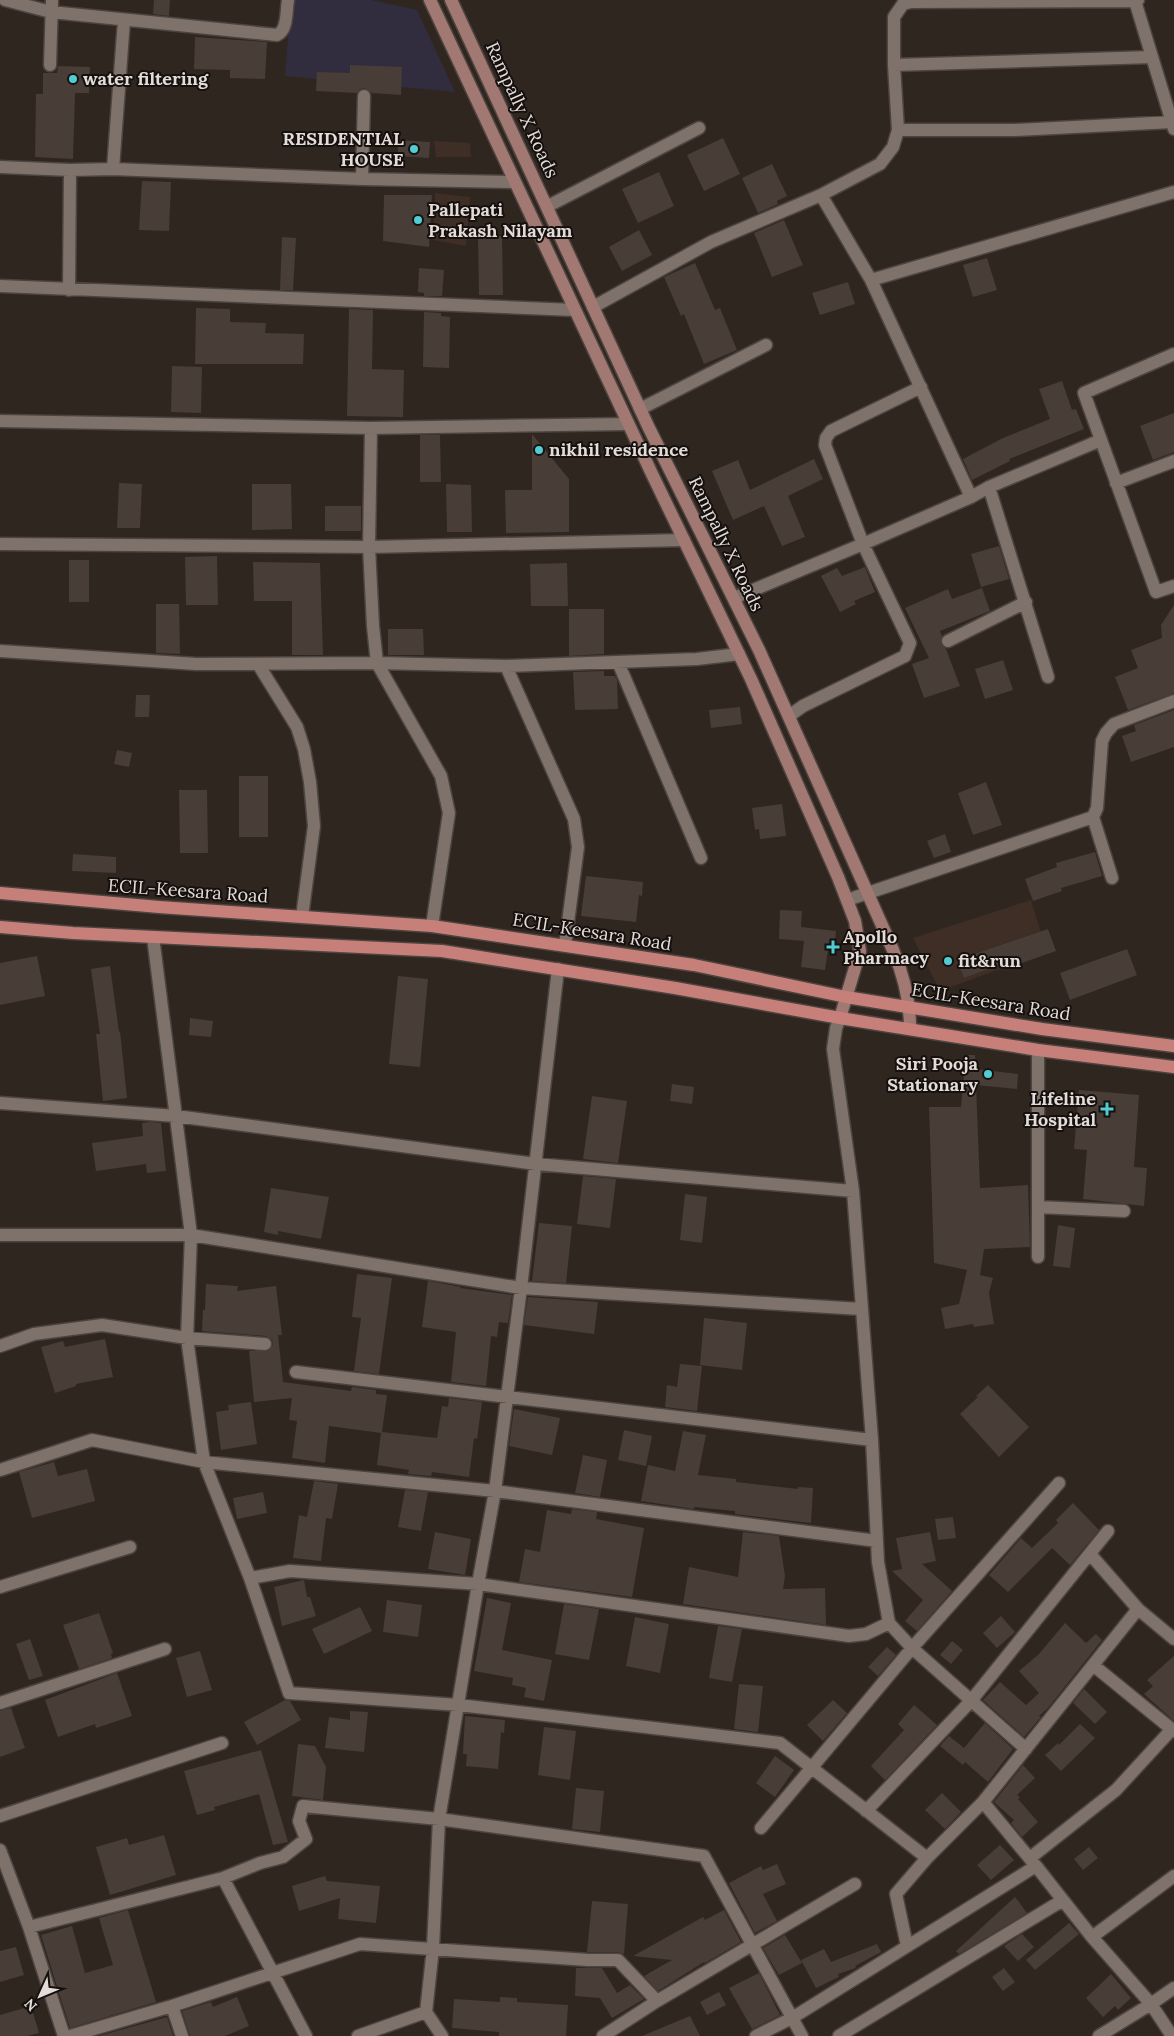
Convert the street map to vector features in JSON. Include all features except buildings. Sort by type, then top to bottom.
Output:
[{"type":"main road","name":"Rampally X Roads","points":[[430,0],[628,424],[740,654],[847,900],[854,921],[860,951],[840,1018]]},
{"type":"main road","name":"Rampally X Roads","points":[[451,0],[548,206],[640,409],[734,598],[868,892],[904,978],[910,1006],[910,1028]]},
{"type":"main road","name":"ECIL-Keesara Road","points":[[0,892],[160,907],[432,926],[694,965],[846,997],[1042,1029],[1174,1046]]},
{"type":"main road","points":[[0,927],[442,952],[674,988],[840,1018],[1038,1050],[1174,1067]]},
{"type":"street","points":[[5,0],[51,6],[124,20],[277,35],[284,28],[288,0]]},
{"type":"street","points":[[593,307],[711,242],[821,195],[880,164],[893,146],[898,130],[894,65],[894,17],[903,4],[911,2],[1137,1],[1173,126],[1014,130],[898,130]]},
{"type":"street","points":[[50,65],[51,6]]},
{"type":"street","points":[[113,169],[124,20]]},
{"type":"street","points":[[894,65],[1152,57]]},
{"type":"street","points":[[362,179],[364,96]]},
{"type":"street","points":[[548,206],[699,128]]},
{"type":"street","points":[[0,167],[514,182]]},
{"type":"street","points":[[69,290],[70,170]]},
{"type":"street","points":[[871,280],[1174,192]]},
{"type":"street","points":[[821,195],[871,280],[971,497]]},
{"type":"street","points":[[0,286],[574,310]]},
{"type":"street","points":[[640,409],[766,345]]},
{"type":"street","points":[[1174,354],[1084,393],[1156,592],[1174,586]]},
{"type":"street","points":[[789,716],[804,706],[905,656],[908,649],[910,643],[863,544],[825,445],[826,438],[831,431],[921,387]]},
{"type":"street","points":[[0,422],[371,428],[628,424]]},
{"type":"street","points":[[371,428],[369,546],[377,663],[441,776],[449,813],[432,926]]},
{"type":"street","points":[[734,598],[1101,440]]},
{"type":"street","points":[[1116,483],[1174,461]]},
{"type":"street","points":[[989,487],[1048,677]]},
{"type":"street","points":[[0,544],[369,546],[684,540]]},
{"type":"street","points":[[948,641],[1026,602]]},
{"type":"street","points":[[0,651],[196,664],[377,663],[506,666],[697,659],[740,654]]},
{"type":"street","points":[[618,662],[701,858]]},
{"type":"street","points":[[258,664],[278,694],[296,727],[304,750],[310,782],[314,826],[302,917]]},
{"type":"street","points":[[506,666],[574,819],[578,847],[565,945]]},
{"type":"street","points":[[1112,878],[1093,818],[1097,808],[1102,741],[1114,724],[1174,700]]},
{"type":"street","points":[[847,900],[1093,818]]},
{"type":"street","points":[[153,937],[191,1234],[187,1338],[204,1462],[250,1578],[290,1693],[459,1705],[780,1743],[927,1858]]},
{"type":"street","points":[[442,2036],[426,2012],[433,1948],[439,1819],[495,1491],[558,970]]},
{"type":"street","points":[[840,1018],[836,1028],[833,1049],[853,1191],[872,1440],[878,1562],[889,1623],[912,1648],[970,1702],[1026,1749]]},
{"type":"street","points":[[1038,1050],[1038,1257]]},
{"type":"street","points":[[0,1104],[176,1116],[536,1164],[853,1191]]},
{"type":"street","points":[[1038,1206],[1124,1211]]},
{"type":"street","points":[[0,1235],[191,1234],[521,1288],[861,1309]]},
{"type":"street","points":[[0,1346],[34,1334],[102,1325],[187,1338],[265,1344]]},
{"type":"street","points":[[296,1372],[872,1440]]},
{"type":"street","points":[[0,1470],[92,1440],[204,1462],[495,1491],[877,1541]]},
{"type":"street","points":[[761,1828],[810,1767],[912,1648],[1059,1483]]},
{"type":"street","points":[[866,1811],[970,1702],[1108,1531]]},
{"type":"street","points":[[0,1587],[130,1547]]},
{"type":"street","points":[[1090,1554],[1138,1610],[1174,1639]]},
{"type":"street","points":[[250,1578],[290,1570],[478,1584],[849,1636],[866,1634],[889,1623]]},
{"type":"street","points":[[907,1946],[896,1894],[927,1858],[983,1802],[1138,1610]]},
{"type":"street","points":[[0,1703],[165,1650]]},
{"type":"street","points":[[756,2036],[792,2018],[907,1946],[1033,1862],[1116,1790],[1173,1730],[1093,1665]]},
{"type":"street","points":[[0,1816],[222,1743]]},
{"type":"street","points":[[983,1802],[1092,1938],[1151,2004],[1172,2036]]},
{"type":"street","points":[[29,1927],[223,1878],[260,1863],[283,1857],[306,1839],[299,1821],[303,1806],[439,1819],[704,1856],[802,2036]]},
{"type":"street","points":[[0,1850],[29,1927],[64,2036]]},
{"type":"street","points":[[1092,1938],[1174,1876]]},
{"type":"street","points":[[223,1878],[306,2036]]},
{"type":"street","points":[[603,2036],[657,2001],[855,1884]]},
{"type":"street","points":[[839,2036],[1063,1900]]},
{"type":"street","points":[[70,2036],[172,2006],[360,1944],[588,1960],[618,1960],[657,2001]]},
{"type":"street","points":[[1100,2036],[1174,1988]]},
{"type":"street","points":[[172,2006],[182,2036]]},
{"type":"street","points":[[358,2036],[426,2012]]},
{"type":"shaded area","points":[[291,0],[371,0],[417,10],[455,92],[285,76]]},
{"type":"shaded area","points":[[434,141],[470,143],[471,157],[436,157]]},
{"type":"shaded area","points":[[435,193],[470,197],[466,246],[433,240]]},
{"type":"shaded area","points":[[1031,900],[1047,952],[940,991],[913,938]]},
{"type":"place","name":"water filtering","points":[[73,79]]},
{"type":"place","name":"RESIDENTIAL HOUSE","points":[[414,149]]},
{"type":"place","name":"Pallepati Prakash Nilayam","points":[[418,220]]},
{"type":"place","name":"nikhil residence","points":[[539,450]]},
{"type":"place","name":"Apollo Pharmacy","points":[[833,947]]},
{"type":"place","name":"fit&run","points":[[948,961]]},
{"type":"place","name":"Siri Pooja Stationary","points":[[988,1074]]},
{"type":"place","name":"Lifeline Hospital","points":[[1107,1109]]}]
